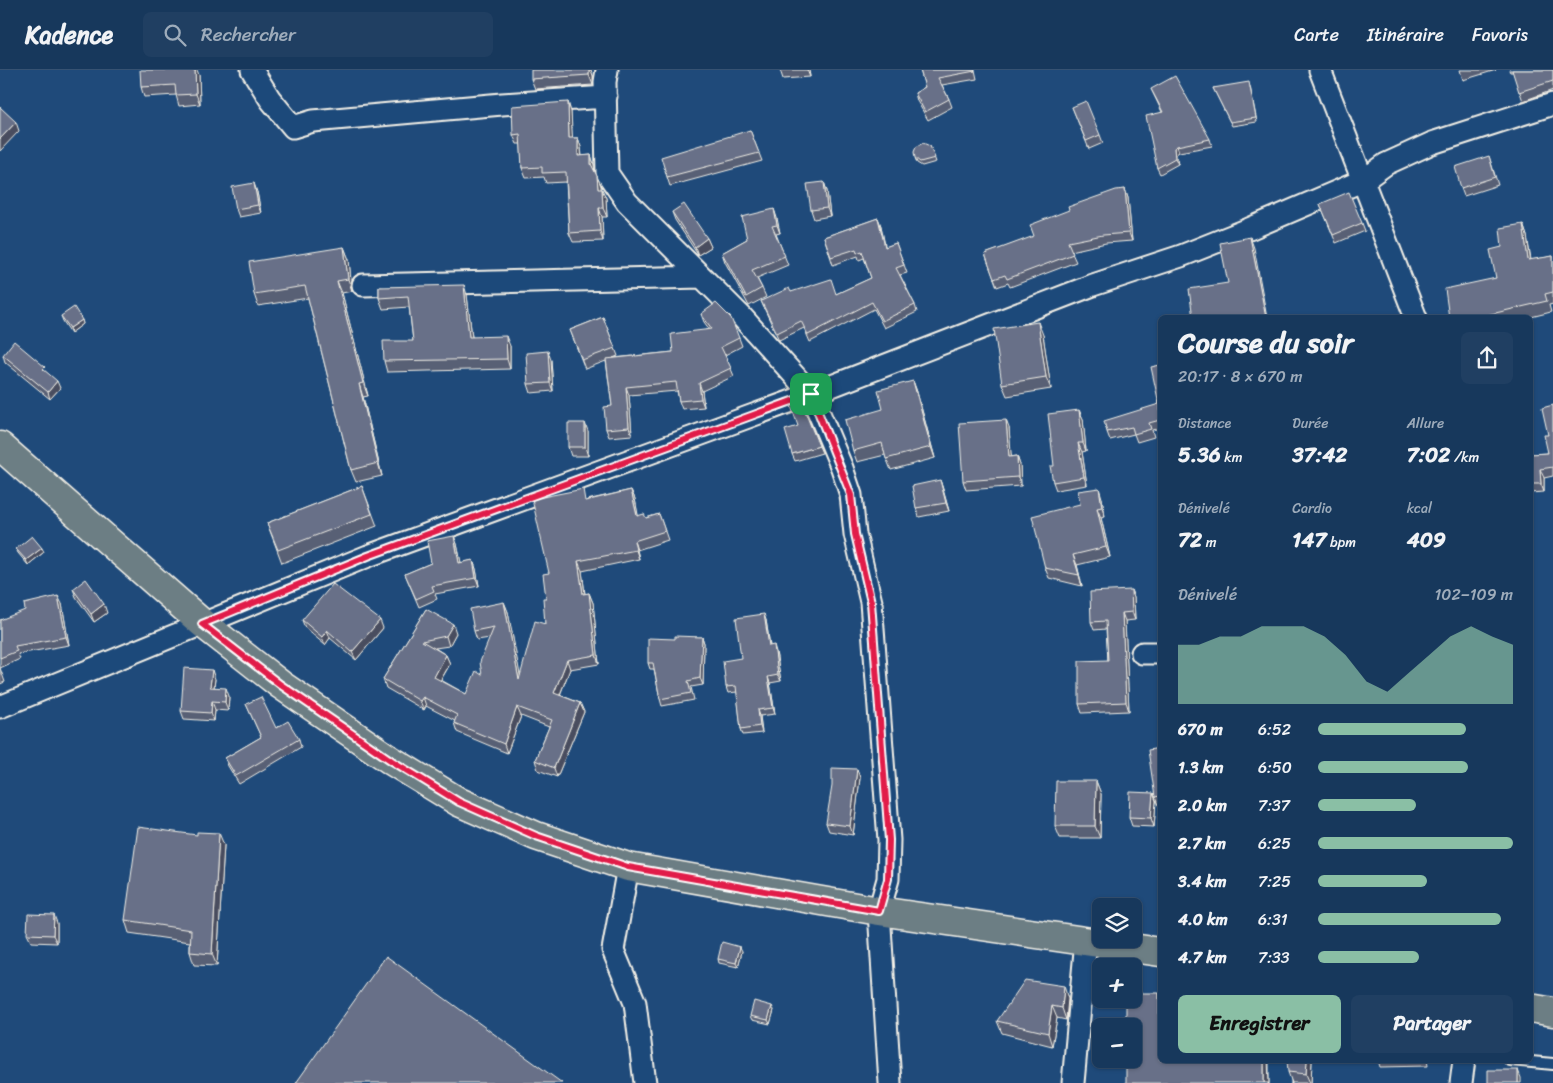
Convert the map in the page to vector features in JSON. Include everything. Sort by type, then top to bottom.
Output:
[{"type":"main road","points":[[0,446],[202,624],[281,685],[392,761],[459,802],[536,836],[628,867],[879,911],[1158,952]]},
{"type":"main road","points":[[1533,1009],[1553,1012]]},
{"type":"street","points":[[252,70],[270,100],[293,127],[313,121],[502,104],[606,97]]},
{"type":"street","points":[[607,70],[607,173],[627,202],[742,317],[811,394],[851,495],[855,534],[871,602],[889,840],[888,879],[879,911],[890,1083]]},
{"type":"street","points":[[1320,70],[1334,112],[1364,180],[1415,315]]},
{"type":"street","points":[[0,707],[368,556],[811,394],[1093,285],[1181,256],[1364,180],[1386,164],[1432,144],[1553,104]]},
{"type":"street","points":[[363,285],[702,277]]},
{"type":"street","points":[[628,867],[613,950],[635,1003],[645,1083]]},
{"type":"street","points":[[1073,1083],[1086,940]]},
{"type":"street","points":[[1280,1063],[1280,1083]]},
{"type":"street","points":[[1461,1083],[1464,1063]]},
{"type":"lane","points":[[1533,1062],[1553,1064]]},
{"type":"building","points":[[140,70],[195,70],[196,94],[176,95],[175,85],[141,87]]},
{"type":"building","points":[[531,70],[589,70],[589,75],[531,79]]},
{"type":"building","points":[[920,70],[975,71],[938,78],[949,99],[925,112],[915,93],[925,87]]},
{"type":"building","points":[[1512,70],[1553,70],[1553,81],[1519,92]]},
{"type":"building","points":[[1175,76],[1210,139],[1177,146],[1174,148],[1175,158],[1157,168],[1146,116],[1163,112],[1151,89]]},
{"type":"building","points":[[1249,82],[1256,118],[1230,122],[1213,88]]},
{"type":"building","points":[[1086,101],[1100,135],[1086,141],[1072,107]]},
{"type":"building","points":[[568,102],[569,138],[578,138],[578,156],[591,155],[591,164],[597,176],[598,189],[602,189],[603,208],[599,208],[600,231],[569,233],[566,172],[542,173],[542,167],[522,168],[520,134],[513,135],[512,106]]},
{"type":"building","points":[[0,107],[16,122],[0,139]]},
{"type":"building","points":[[750,130],[759,153],[667,177],[661,157]]},
{"type":"building","points":[[923,143],[930,146],[935,158],[920,162],[915,158],[914,152],[916,147]]},
{"type":"building","points":[[1489,156],[1495,177],[1461,188],[1455,167]]},
{"type":"building","points":[[824,182],[827,208],[811,210],[807,184]]},
{"type":"building","points":[[254,183],[258,205],[236,209],[232,187]]},
{"type":"building","points":[[1125,189],[1129,233],[1103,235],[1068,242],[1073,254],[1007,279],[1005,275],[994,279],[985,254],[1034,236],[1030,225],[1069,210],[1068,207],[1116,190]]},
{"type":"building","points":[[1349,192],[1362,223],[1333,235],[1320,204]]},
{"type":"building","points":[[684,204],[707,238],[695,247],[672,212]]},
{"type":"building","points":[[774,209],[777,225],[772,226],[785,256],[752,270],[762,288],[746,297],[722,253],[747,239],[742,217]]},
{"type":"building","points":[[878,218],[885,247],[896,243],[904,265],[896,268],[915,305],[882,321],[872,302],[808,335],[801,321],[777,333],[761,301],[789,288],[791,292],[831,279],[836,294],[871,278],[862,251],[857,253],[856,249],[831,257],[824,237]]},
{"type":"building","points":[[1523,224],[1528,260],[1553,256],[1553,292],[1545,294],[1547,301],[1487,315],[1449,315],[1445,289],[1496,278],[1490,250],[1502,247],[1500,228]]},
{"type":"building","points":[[1250,237],[1265,315],[1193,315],[1189,289],[1228,283],[1220,243]]},
{"type":"building","points":[[344,247],[348,279],[337,281],[363,383],[359,384],[378,463],[351,470],[305,286],[254,294],[249,262]]},
{"type":"building","points":[[464,285],[469,337],[506,336],[507,359],[384,361],[383,341],[413,341],[408,296],[379,298],[379,287]]},
{"type":"building","points":[[716,303],[731,318],[739,338],[721,347],[731,368],[699,383],[701,399],[679,401],[676,382],[626,387],[629,427],[606,429],[604,407],[612,406],[606,359],[673,352],[671,334],[712,329],[701,314]]},
{"type":"building","points":[[74,307],[82,320],[70,328],[61,316]]},
{"type":"building","points":[[603,317],[615,348],[582,360],[570,330]]},
{"type":"building","points":[[1038,322],[1046,377],[1002,384],[994,329]]},
{"type":"building","points":[[14,341],[45,367],[43,369],[57,381],[48,392],[3,355]]},
{"type":"building","points":[[548,351],[550,383],[528,384],[526,353]]},
{"type":"building","points":[[1158,365],[1158,399],[1151,367]]},
{"type":"building","points":[[913,381],[931,447],[886,459],[882,443],[853,451],[845,420],[883,409],[878,390]]},
{"type":"building","points":[[801,402],[819,446],[792,454],[785,430],[798,426],[791,406]]},
{"type":"building","points":[[1158,404],[1158,421],[1149,423],[1151,429],[1134,434],[1132,427],[1107,432],[1104,421]]},
{"type":"building","points":[[1553,405],[1553,467],[1540,469],[1541,484],[1533,484],[1533,454],[1548,453],[1544,435],[1548,435],[1542,408]]},
{"type":"building","points":[[1079,410],[1083,443],[1078,443],[1084,477],[1053,482],[1050,466],[1054,466],[1048,414]]},
{"type":"building","points":[[1006,420],[1009,457],[1017,456],[1018,477],[963,481],[959,423]]},
{"type":"building","points":[[568,423],[585,423],[585,447],[568,447]]},
{"type":"building","points":[[940,480],[946,503],[916,508],[912,486]]},
{"type":"building","points":[[362,486],[372,514],[278,550],[267,523]]},
{"type":"building","points":[[1099,488],[1102,507],[1097,508],[1106,547],[1073,555],[1079,575],[1045,568],[1032,516],[1080,504],[1078,491]]},
{"type":"building","points":[[583,489],[585,501],[631,490],[637,516],[644,514],[646,518],[659,514],[665,531],[634,541],[636,550],[578,561],[583,594],[589,593],[596,655],[567,660],[554,693],[580,703],[554,768],[535,760],[552,720],[517,707],[504,744],[454,723],[457,715],[423,697],[420,701],[383,679],[426,609],[453,624],[446,636],[422,641],[446,655],[434,677],[466,694],[476,671],[482,675],[480,662],[494,627],[474,631],[470,609],[504,602],[519,680],[535,621],[545,624],[543,598],[546,598],[543,574],[549,573],[532,499]]},
{"type":"building","points":[[32,536],[42,548],[26,560],[16,549]]},
{"type":"building","points":[[454,536],[459,563],[473,560],[476,578],[432,586],[434,591],[416,599],[405,574],[431,563],[427,541]]},
{"type":"building","points":[[86,579],[104,604],[91,614],[73,589]]},
{"type":"building","points":[[333,584],[380,620],[352,652],[327,630],[322,637],[302,620]]},
{"type":"building","points":[[1131,590],[1132,612],[1122,613],[1126,702],[1079,704],[1079,661],[1108,660],[1106,621],[1091,622],[1090,592]]},
{"type":"building","points":[[58,596],[66,637],[15,646],[17,651],[0,658],[0,620],[25,610],[24,604]]},
{"type":"building","points":[[764,614],[769,646],[774,645],[778,675],[768,677],[773,708],[758,710],[760,726],[741,729],[736,686],[726,687],[723,661],[741,658],[736,618]]},
{"type":"building","points":[[675,636],[702,637],[700,678],[688,681],[691,693],[660,699],[653,663],[648,663],[648,638],[675,639]]},
{"type":"building","points":[[184,668],[212,670],[210,687],[226,688],[225,702],[212,701],[211,713],[181,711]]},
{"type":"building","points":[[261,697],[276,728],[288,721],[299,739],[236,776],[225,758],[261,737],[246,704]]},
{"type":"building","points":[[1158,748],[1158,796],[1155,797],[1148,750]]},
{"type":"building","points":[[832,768],[857,769],[850,826],[826,823],[832,786]]},
{"type":"building","points":[[1056,781],[1096,781],[1095,826],[1055,826]]},
{"type":"building","points":[[1130,792],[1153,793],[1151,818],[1129,817]]},
{"type":"building","points":[[138,827],[197,835],[197,832],[219,833],[212,954],[190,952],[191,930],[125,920]]},
{"type":"building","points":[[28,914],[54,915],[53,935],[27,934]]},
{"type":"building","points":[[722,942],[740,947],[736,963],[718,959]]},
{"type":"building","points":[[386,956],[562,1083],[296,1083]]},
{"type":"building","points":[[1025,980],[1064,986],[1062,1008],[1052,1006],[1048,1033],[997,1021]]},
{"type":"building","points":[[1142,993],[1158,993],[1158,1063],[1264,1063],[1264,1083],[1126,1083],[1126,1068],[1142,1068],[1142,1018],[1126,1018],[1126,1008],[1142,1008]]},
{"type":"building","points":[[754,1001],[772,1006],[768,1020],[750,1016]]},
{"type":"building","points":[[1287,1063],[1307,1063],[1306,1074],[1288,1072]]},
{"type":"building","points":[[1488,1070],[1518,1070],[1518,1083],[1488,1083]]},
{"type":"route","points":[[811,394],[842,468],[851,495],[855,534],[871,602],[889,840],[888,879],[879,911],[628,867],[536,836],[459,802],[392,761],[281,685],[202,624],[368,556],[811,394]]}]
